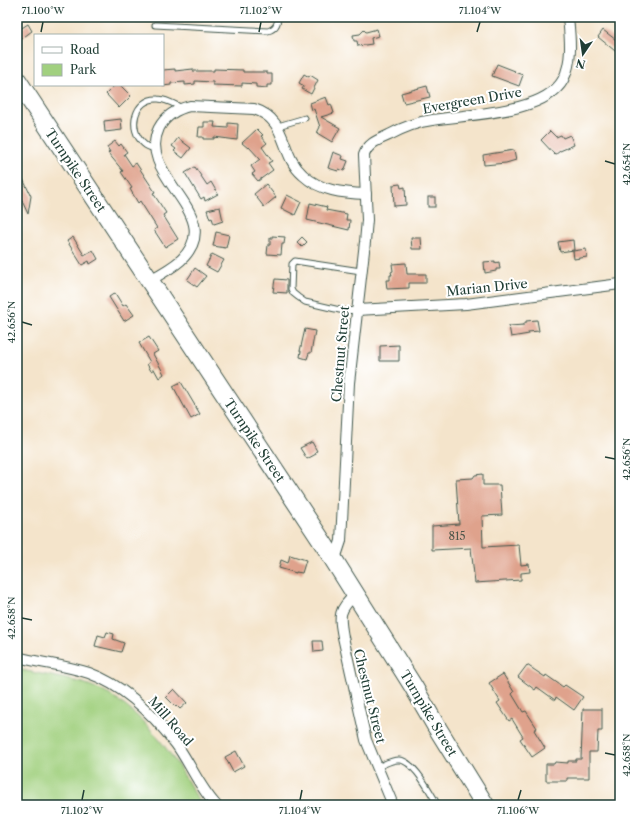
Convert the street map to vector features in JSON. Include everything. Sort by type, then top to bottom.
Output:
[{"type":"highway","name":"Turnpike Street","points":[[17,80],[302,510],[334,562],[356,594],[485,805]]},
{"type":"street","name":"Evergreen Drive","points":[[367,148],[380,139],[416,124],[432,120],[487,114],[540,100],[550,95],[560,84],[567,68],[570,56],[568,17]]},
{"type":"street","points":[[150,280],[181,260],[188,252],[194,234],[192,217],[158,162],[155,149],[156,138],[162,124],[167,117],[182,108],[190,106],[254,109],[266,114],[278,126],[288,152],[297,168],[306,178],[330,190],[366,194]]},
{"type":"street","name":"Chestnut Street","points":[[334,562],[341,541],[349,383],[367,220],[364,155],[367,148]]},
{"type":"street","name":"Marian Drive","points":[[357,310],[466,304],[620,284]]},
{"type":"street","name":"Chestnut Street","points":[[356,594],[347,602],[341,611],[341,623],[366,740],[393,805]]},
{"type":"street","name":"Mill Road","points":[[17,657],[89,673],[126,693],[144,708],[166,732],[186,758],[206,792],[216,805]]},
{"type":"lane","points":[[155,25],[268,32],[276,26],[278,17]]},
{"type":"lane","points":[[155,149],[145,146],[138,138],[134,129],[134,120],[141,104],[150,100],[159,99],[170,102],[182,108]]},
{"type":"lane","points":[[278,126],[305,118]]},
{"type":"lane","points":[[357,310],[344,311],[305,302],[293,293],[291,289],[292,264],[295,260],[361,270]]},
{"type":"lane","points":[[377,767],[398,760],[405,760],[414,768],[438,805]]},
{"type":"green space","points":[[17,669],[83,683],[96,688],[121,703],[133,712],[163,744],[202,805],[17,805]]},
{"type":"building","points":[[28,24],[32,31],[17,42],[17,31]]},
{"type":"building","points":[[377,29],[379,36],[371,38],[372,44],[358,46],[357,41],[354,41],[353,35],[360,34],[364,30],[366,32]]},
{"type":"building","points":[[603,30],[620,43],[620,55],[598,37]]},
{"type":"building","points":[[497,64],[523,75],[519,86],[492,76]]},
{"type":"building","points":[[175,69],[175,71],[193,69],[193,71],[214,71],[214,69],[243,70],[243,72],[267,72],[267,74],[272,74],[272,85],[267,85],[267,88],[256,87],[256,84],[242,83],[242,86],[213,85],[213,82],[195,81],[195,84],[185,85],[185,82],[171,83],[171,85],[164,86],[164,70]]},
{"type":"building","points":[[304,74],[309,77],[310,75],[318,80],[311,94],[302,89],[304,86],[299,83]]},
{"type":"building","points":[[114,86],[121,86],[131,96],[119,108],[106,94]]},
{"type":"building","points":[[427,86],[430,97],[404,103],[401,93]]},
{"type":"building","points":[[326,97],[329,105],[331,104],[334,113],[321,117],[340,128],[332,142],[317,133],[320,127],[314,109],[312,110],[310,103]]},
{"type":"building","points":[[121,119],[122,130],[105,132],[104,121]]},
{"type":"building","points":[[204,122],[215,122],[214,127],[228,128],[228,123],[238,124],[237,140],[214,137],[214,139],[203,139],[203,137],[198,137],[199,127],[204,127]]},
{"type":"building","points":[[257,129],[263,135],[261,136],[267,143],[262,147],[272,161],[268,163],[273,170],[258,181],[252,174],[255,172],[251,166],[260,159],[249,147],[248,148],[242,143]]},
{"type":"building","points":[[550,131],[556,137],[561,135],[563,138],[570,135],[574,145],[560,151],[555,155],[541,140]]},
{"type":"building","points":[[178,138],[191,148],[183,158],[174,151],[176,149],[172,146]]},
{"type":"building","points":[[115,141],[119,146],[121,144],[127,152],[124,154],[132,166],[136,163],[155,192],[153,193],[166,213],[163,215],[178,239],[165,247],[154,230],[157,228],[140,201],[138,203],[130,189],[132,188],[121,172],[123,171],[108,153],[110,152],[107,147]]},
{"type":"building","points":[[514,150],[516,160],[506,163],[484,165],[483,155]]},
{"type":"building","points":[[333,152],[343,156],[342,159],[348,161],[344,171],[328,168]]},
{"type":"building","points":[[195,167],[207,185],[211,182],[218,194],[205,201],[204,197],[201,199],[185,173]]},
{"type":"building","points":[[23,179],[31,196],[28,214],[17,190],[17,181]]},
{"type":"building","points":[[266,184],[276,197],[264,207],[254,194]]},
{"type":"building","points":[[400,184],[401,188],[405,187],[406,205],[394,206],[393,185]]},
{"type":"building","points":[[287,195],[301,202],[295,215],[281,208]]},
{"type":"building","points":[[428,197],[435,197],[435,207],[428,207]]},
{"type":"building","points":[[310,203],[327,207],[326,210],[347,214],[346,220],[350,220],[349,230],[307,220]]},
{"type":"building","points":[[220,207],[223,221],[214,224],[212,218],[210,219],[207,210]]},
{"type":"building","points":[[216,232],[229,235],[226,248],[213,246]]},
{"type":"building","points":[[272,236],[285,237],[284,244],[282,244],[281,255],[267,254],[268,245],[270,245],[270,238],[272,238]]},
{"type":"building","points":[[73,237],[84,255],[93,250],[98,259],[90,264],[89,261],[82,265],[67,241]]},
{"type":"building","points":[[302,237],[307,242],[302,247],[297,242]]},
{"type":"building","points":[[411,238],[421,238],[422,249],[412,249]]},
{"type":"building","points":[[573,240],[574,250],[560,252],[558,242]]},
{"type":"building","points":[[586,249],[587,257],[574,259],[573,251]]},
{"type":"building","points":[[212,254],[224,260],[217,272],[206,266]]},
{"type":"building","points":[[495,261],[495,263],[499,262],[500,269],[485,273],[484,262]]},
{"type":"building","points":[[406,263],[407,274],[426,274],[426,283],[409,283],[409,288],[387,289],[386,280],[390,280],[390,275],[392,275],[392,264]]},
{"type":"building","points":[[195,268],[206,276],[197,287],[187,280]]},
{"type":"building","points":[[275,279],[287,280],[287,293],[273,292]]},
{"type":"building","points":[[115,293],[123,306],[126,304],[134,315],[124,321],[109,297]]},
{"type":"building","points":[[537,320],[539,331],[528,332],[529,334],[511,337],[509,326],[524,325],[526,321]]},
{"type":"building","points":[[305,329],[315,331],[311,353],[309,353],[307,359],[300,357]]},
{"type":"building","points":[[149,337],[158,351],[153,354],[164,374],[159,378],[154,369],[151,371],[147,364],[150,362],[139,343]]},
{"type":"building","points":[[399,345],[399,361],[380,361],[380,346]]},
{"type":"building","points":[[181,382],[200,414],[191,419],[173,386]]},
{"type":"building","points":[[312,442],[317,451],[315,452],[316,454],[307,459],[300,448]]},
{"type":"building","points":[[483,474],[483,485],[500,485],[502,515],[482,516],[483,547],[519,545],[521,565],[529,564],[530,572],[521,573],[521,580],[475,583],[471,548],[432,550],[432,526],[459,524],[456,479],[473,478],[475,475]]},
{"type":"building","points":[[290,555],[306,560],[302,573],[296,573],[279,568],[281,560],[288,563]]},
{"type":"building","points":[[107,632],[114,634],[113,639],[124,643],[121,652],[95,646],[98,635],[105,637]]},
{"type":"building","points":[[313,641],[322,641],[323,651],[314,652]]},
{"type":"building","points":[[527,665],[545,677],[546,675],[563,687],[565,685],[583,697],[574,710],[556,697],[555,700],[537,687],[535,690],[518,677]]},
{"type":"building","points":[[503,674],[514,692],[512,694],[523,712],[526,711],[537,728],[534,730],[545,748],[532,757],[520,739],[523,737],[512,719],[509,721],[497,703],[500,701],[489,683]]},
{"type":"building","points":[[174,689],[187,703],[180,709],[166,697]]},
{"type":"building","points":[[583,709],[602,709],[602,731],[598,731],[597,752],[589,752],[589,778],[567,778],[567,781],[546,781],[546,764],[554,764],[555,762],[568,763],[568,761],[576,761],[576,759],[581,759]]},
{"type":"building","points":[[236,751],[244,766],[233,772],[225,757]]}]
